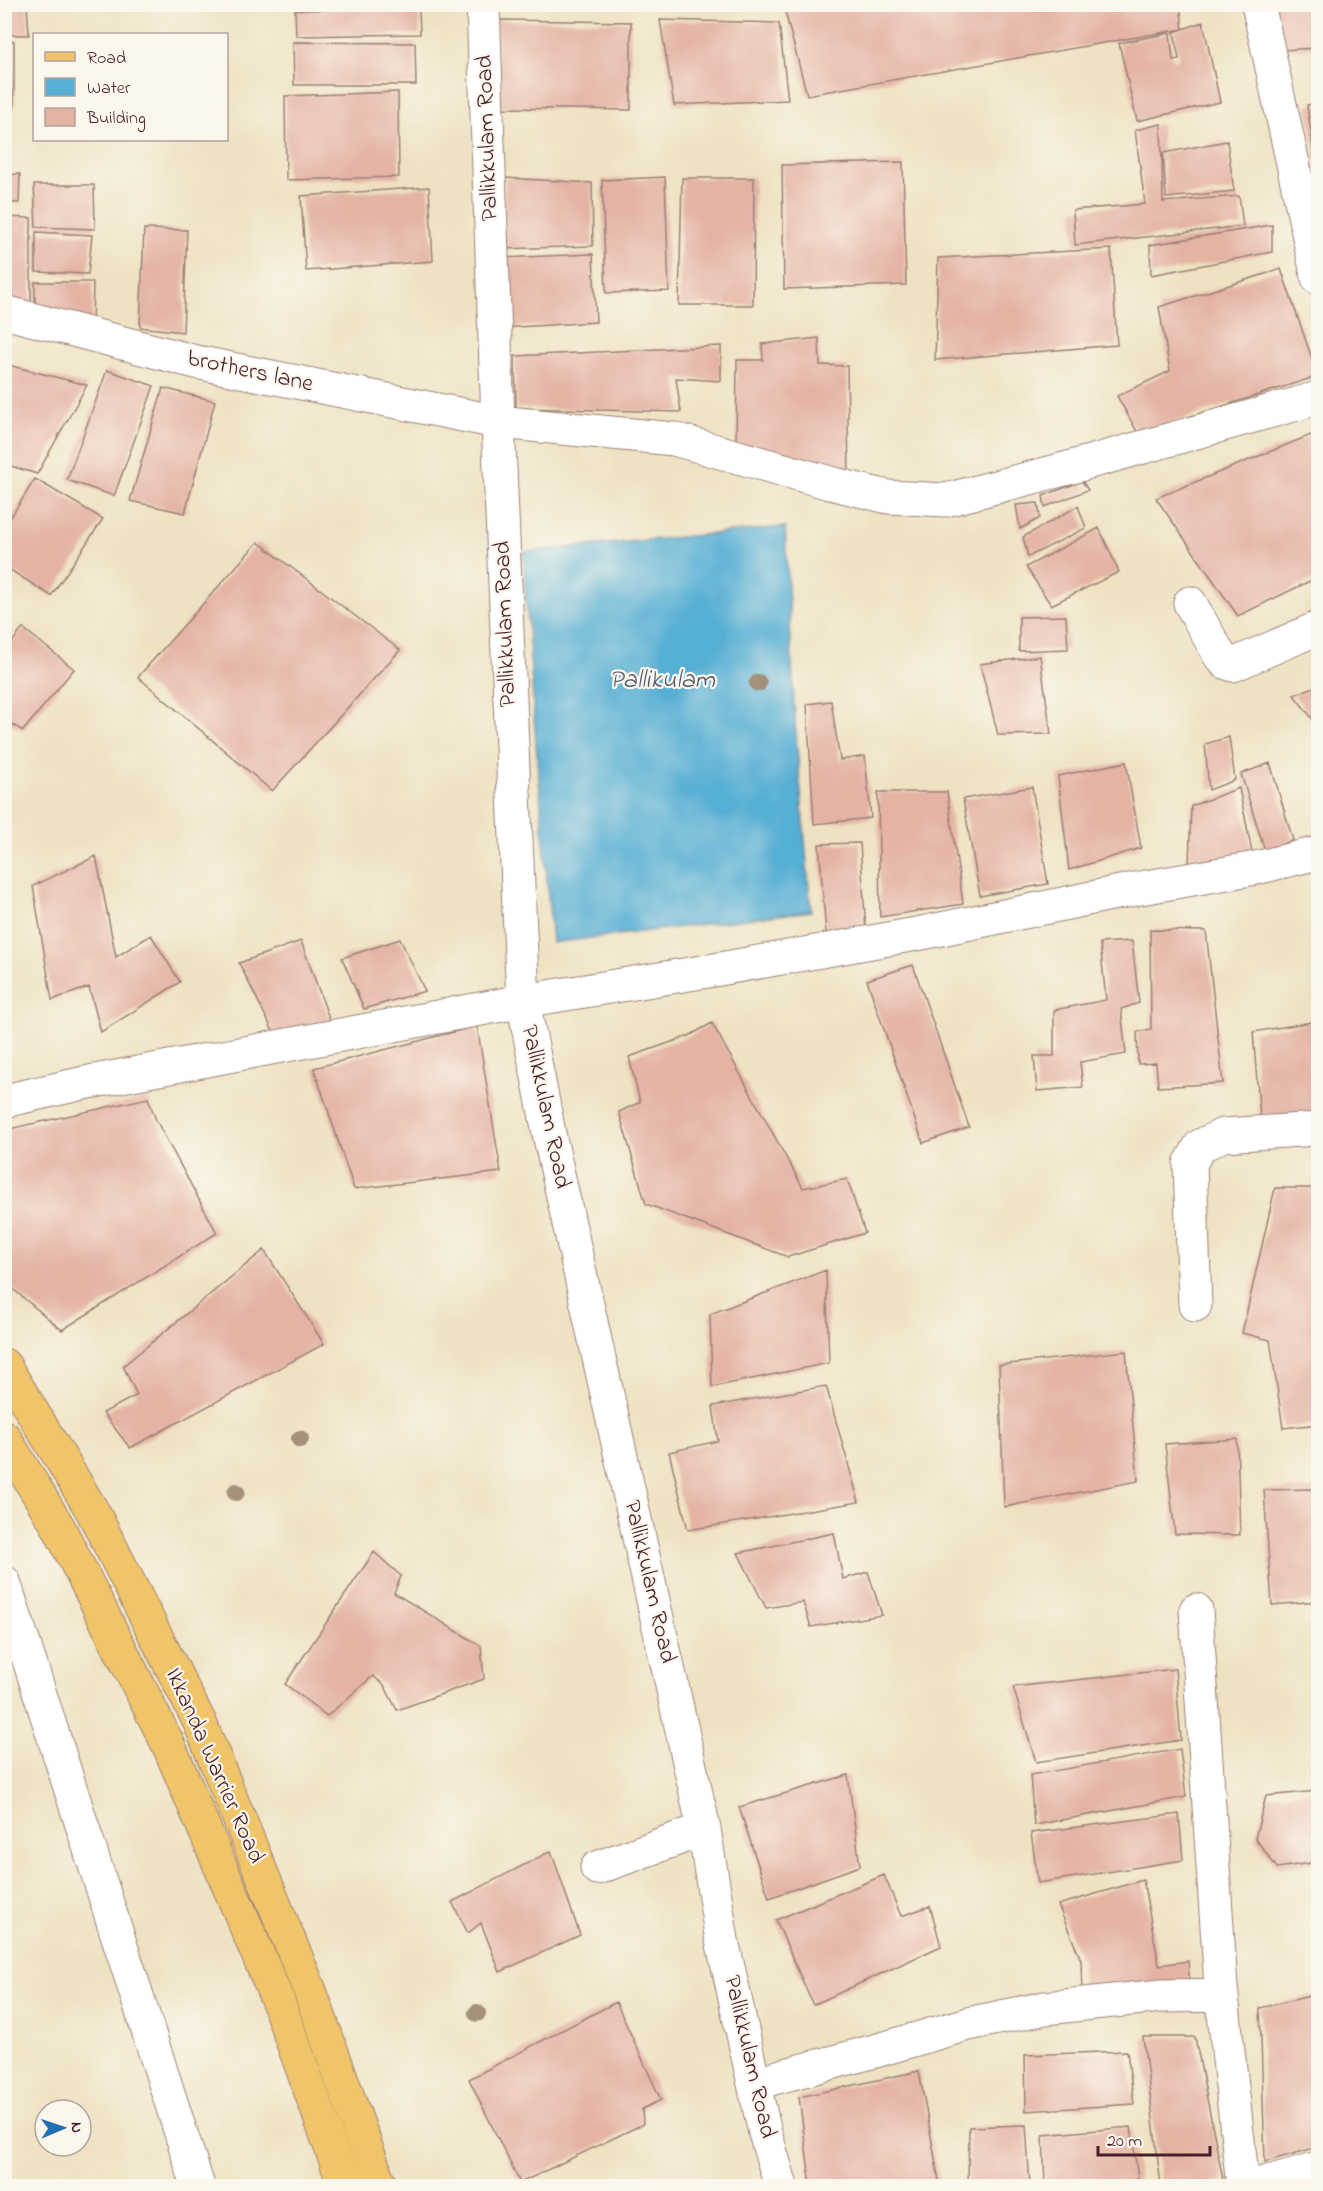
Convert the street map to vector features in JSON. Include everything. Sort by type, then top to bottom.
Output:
[{"type":"main road","name":"Ikkanda Warrier Road","points":[[4,1365],[93,1512],[200,1723],[310,1991],[380,2187]]},
{"type":"main road","name":"Ikkanda Warrier Road","points":[[4,1437],[59,1528],[168,1744],[277,1999],[345,2187]]},
{"type":"street","name":"Pallikkulam Road","points":[[483,4],[523,1001],[550,1138],[704,1829],[722,1940],[765,2133],[781,2187]]},
{"type":"street","points":[[1258,4],[1318,278]]},
{"type":"street","name":"brothers lane","points":[[4,312],[196,362],[498,422],[674,438],[888,497],[946,500],[1318,398]]},
{"type":"street","points":[[1190,603],[1220,656],[1225,662],[1233,665],[1318,628]]},
{"type":"street","points":[[4,1101],[84,1083],[523,1001],[922,933],[1135,889],[1256,868],[1318,853]]},
{"type":"street","points":[[1195,1305],[1190,1164],[1200,1146],[1223,1135],[1318,1129]]},
{"type":"street","points":[[4,1582],[198,2187]]},
{"type":"street","points":[[1196,1610],[1222,1995],[1243,2187]]},
{"type":"street","points":[[597,1868],[704,1829]]},
{"type":"street","points":[[755,2083],[968,2024],[1045,2008],[1162,1996],[1222,1995]]},
{"type":"street","points":[[1254,2187],[1318,2168]]},
{"type":"water","name":"Pallikulam","points":[[785,527],[795,723],[811,911],[552,943],[523,552]]},
{"type":"building","points":[[4,4],[27,4],[29,35],[4,35]]},
{"type":"building","points":[[783,4],[1180,4],[1183,29],[807,95]]},
{"type":"building","points":[[1274,4],[1318,4],[1318,48],[1281,50]]},
{"type":"building","points":[[419,9],[420,34],[296,36],[295,10]]},
{"type":"building","points":[[496,20],[631,22],[631,110],[499,108]]},
{"type":"building","points":[[660,20],[779,23],[788,100],[674,105]]},
{"type":"building","points":[[1203,22],[1220,102],[1137,121],[1119,43],[1170,33],[1173,60],[1179,59],[1174,32]]},
{"type":"building","points":[[4,41],[14,41],[14,108],[4,108]]},
{"type":"building","points":[[293,42],[415,43],[416,85],[294,85]]},
{"type":"building","points":[[398,92],[399,177],[286,180],[285,96]]},
{"type":"building","points":[[1318,103],[1318,174],[1317,174],[1307,105]]},
{"type":"building","points":[[1161,124],[1163,202],[1239,196],[1243,226],[1075,245],[1073,210],[1145,204],[1135,130]]},
{"type":"building","points":[[1227,141],[1234,191],[1166,198],[1163,153]]},
{"type":"building","points":[[903,162],[906,285],[784,289],[782,165]]},
{"type":"building","points":[[20,174],[19,203],[4,203],[4,175]]},
{"type":"building","points":[[665,177],[669,291],[606,293],[602,180]]},
{"type":"building","points":[[505,178],[592,183],[593,246],[502,249]]},
{"type":"building","points":[[682,178],[754,178],[753,305],[679,305]]},
{"type":"building","points":[[34,185],[94,185],[95,229],[36,227]]},
{"type":"building","points":[[429,187],[433,261],[306,271],[301,196]]},
{"type":"building","points":[[4,217],[31,218],[31,312],[4,306]]},
{"type":"building","points":[[1272,225],[1272,252],[1151,275],[1150,245]]},
{"type":"building","points":[[144,229],[187,230],[183,332],[140,327]]},
{"type":"building","points":[[36,232],[92,235],[88,274],[36,272]]},
{"type":"building","points":[[1111,249],[1117,345],[935,360],[938,258]]},
{"type":"building","points":[[593,254],[596,322],[502,328],[501,258]]},
{"type":"building","points":[[1281,269],[1318,376],[1138,433],[1117,396],[1170,371],[1159,307]]},
{"type":"building","points":[[35,282],[93,282],[92,328],[35,315]]},
{"type":"building","points":[[819,338],[820,365],[847,366],[849,476],[736,447],[737,360],[763,360],[762,344]]},
{"type":"building","points":[[721,346],[721,381],[676,378],[681,412],[516,408],[515,356]]},
{"type":"building","points":[[4,364],[87,385],[37,474],[4,464]]},
{"type":"building","points":[[107,370],[154,386],[114,496],[67,480]]},
{"type":"building","points":[[163,388],[215,401],[185,513],[130,501]]},
{"type":"building","points":[[1318,432],[1318,577],[1238,616],[1156,498]]},
{"type":"building","points":[[35,479],[103,519],[51,596],[4,566],[4,528]]},
{"type":"building","points":[[1082,481],[1088,490],[1045,507],[1043,496]]},
{"type":"building","points":[[1038,503],[1040,518],[1020,529],[1016,505]]},
{"type":"building","points":[[1078,506],[1086,528],[1028,557],[1023,537]]},
{"type":"building","points":[[1099,528],[1119,572],[1051,605],[1026,567]]},
{"type":"building","points":[[258,542],[400,650],[272,791],[138,677]]},
{"type":"building","points":[[1066,616],[1068,649],[1019,651],[1019,617]]},
{"type":"building","points":[[23,628],[74,669],[23,731],[4,720],[4,653]]},
{"type":"building","points":[[1040,656],[1051,734],[998,735],[980,664]]},
{"type":"building","points":[[1318,685],[1318,726],[1294,695]]},
{"type":"building","points":[[831,701],[840,760],[865,756],[871,818],[814,824],[807,704]]},
{"type":"building","points":[[1229,737],[1235,780],[1209,790],[1205,744]]},
{"type":"building","points":[[1126,762],[1141,848],[1069,870],[1058,776]]},
{"type":"building","points":[[1270,763],[1293,840],[1265,851],[1241,774]]},
{"type":"building","points":[[1032,787],[1048,884],[980,896],[963,799]]},
{"type":"building","points":[[1239,788],[1252,852],[1189,865],[1191,806]]},
{"type":"building","points":[[878,792],[947,792],[963,904],[880,917]]},
{"type":"building","points":[[860,843],[866,930],[826,934],[819,844]]},
{"type":"building","points":[[96,856],[116,957],[151,935],[180,982],[101,1032],[89,987],[52,1000],[33,886]]},
{"type":"building","points":[[1150,930],[1206,931],[1223,1083],[1158,1087],[1156,1063],[1138,1064],[1137,1032],[1151,1029]]},
{"type":"building","points":[[400,939],[425,991],[364,1009],[342,958]]},
{"type":"building","points":[[301,941],[330,1021],[277,1039],[239,963]]},
{"type":"building","points":[[1132,941],[1139,1003],[1121,1009],[1126,1054],[1080,1062],[1083,1087],[1037,1091],[1034,1056],[1054,1056],[1054,1010],[1106,1000],[1100,943]]},
{"type":"building","points":[[913,965],[969,1127],[923,1143],[867,980]]},
{"type":"building","points":[[1318,1021],[1318,1116],[1260,1118],[1253,1032]]},
{"type":"building","points":[[712,1023],[803,1188],[847,1179],[865,1233],[788,1257],[646,1204],[619,1112],[640,1102],[629,1057],[689,1036]]},
{"type":"building","points":[[477,1026],[501,1172],[354,1189],[314,1068]]},
{"type":"building","points":[[148,1098],[156,1120],[217,1233],[62,1330],[7,1284],[4,1276],[4,1130]]},
{"type":"building","points":[[1275,1188],[1318,1188],[1318,1424],[1283,1428],[1270,1340],[1242,1333]]},
{"type":"building","points":[[264,1250],[324,1344],[130,1448],[103,1413],[137,1395],[123,1366]]},
{"type":"building","points":[[826,1270],[829,1363],[712,1387],[710,1314]]},
{"type":"building","points":[[1126,1351],[1138,1481],[1004,1507],[999,1365]]},
{"type":"building","points":[[826,1386],[859,1502],[688,1530],[669,1452],[718,1441],[713,1406]]},
{"type":"building","points":[[1237,1439],[1240,1535],[1175,1534],[1165,1444]]},
{"type":"building","points":[[1318,1489],[1318,1601],[1272,1605],[1264,1490]]},
{"type":"building","points":[[834,1533],[843,1579],[868,1572],[882,1615],[811,1627],[803,1602],[766,1608],[738,1553]]},
{"type":"building","points":[[374,1552],[401,1576],[394,1593],[481,1646],[484,1679],[397,1710],[384,1685],[373,1676],[327,1716],[285,1684]]},
{"type":"building","points":[[1175,1669],[1181,1740],[1036,1762],[1013,1687]]},
{"type":"building","points":[[1180,1749],[1186,1797],[1034,1825],[1030,1775]]},
{"type":"building","points":[[848,1775],[860,1866],[769,1898],[739,1807]]},
{"type":"building","points":[[1318,1791],[1318,1862],[1277,1868],[1255,1838],[1266,1796]]},
{"type":"building","points":[[1179,1814],[1183,1860],[1038,1883],[1031,1833]]},
{"type":"building","points":[[551,1851],[580,1935],[500,1972],[481,1923],[468,1933],[452,1902]]},
{"type":"building","points":[[884,1875],[901,1916],[930,1906],[941,1946],[813,2005],[776,1920]]},
{"type":"building","points":[[1143,1880],[1159,1965],[1188,1961],[1190,1987],[1082,1993],[1081,1960],[1058,1905]]},
{"type":"building","points":[[1318,1994],[1318,2147],[1265,2162],[1260,2008]]},
{"type":"building","points":[[616,2002],[661,2100],[642,2109],[643,2124],[520,2183],[469,2079]]},
{"type":"building","points":[[1143,2037],[1195,2037],[1223,2180],[1207,2186],[1161,2186]]},
{"type":"building","points":[[1127,2051],[1134,2104],[1026,2111],[1025,2055]]},
{"type":"building","points":[[919,2071],[940,2186],[811,2186],[799,2097]]},
{"type":"building","points":[[1026,2125],[1030,2186],[968,2186],[969,2127]]},
{"type":"building","points":[[1131,2127],[1139,2186],[1045,2186],[1043,2135]]}]
